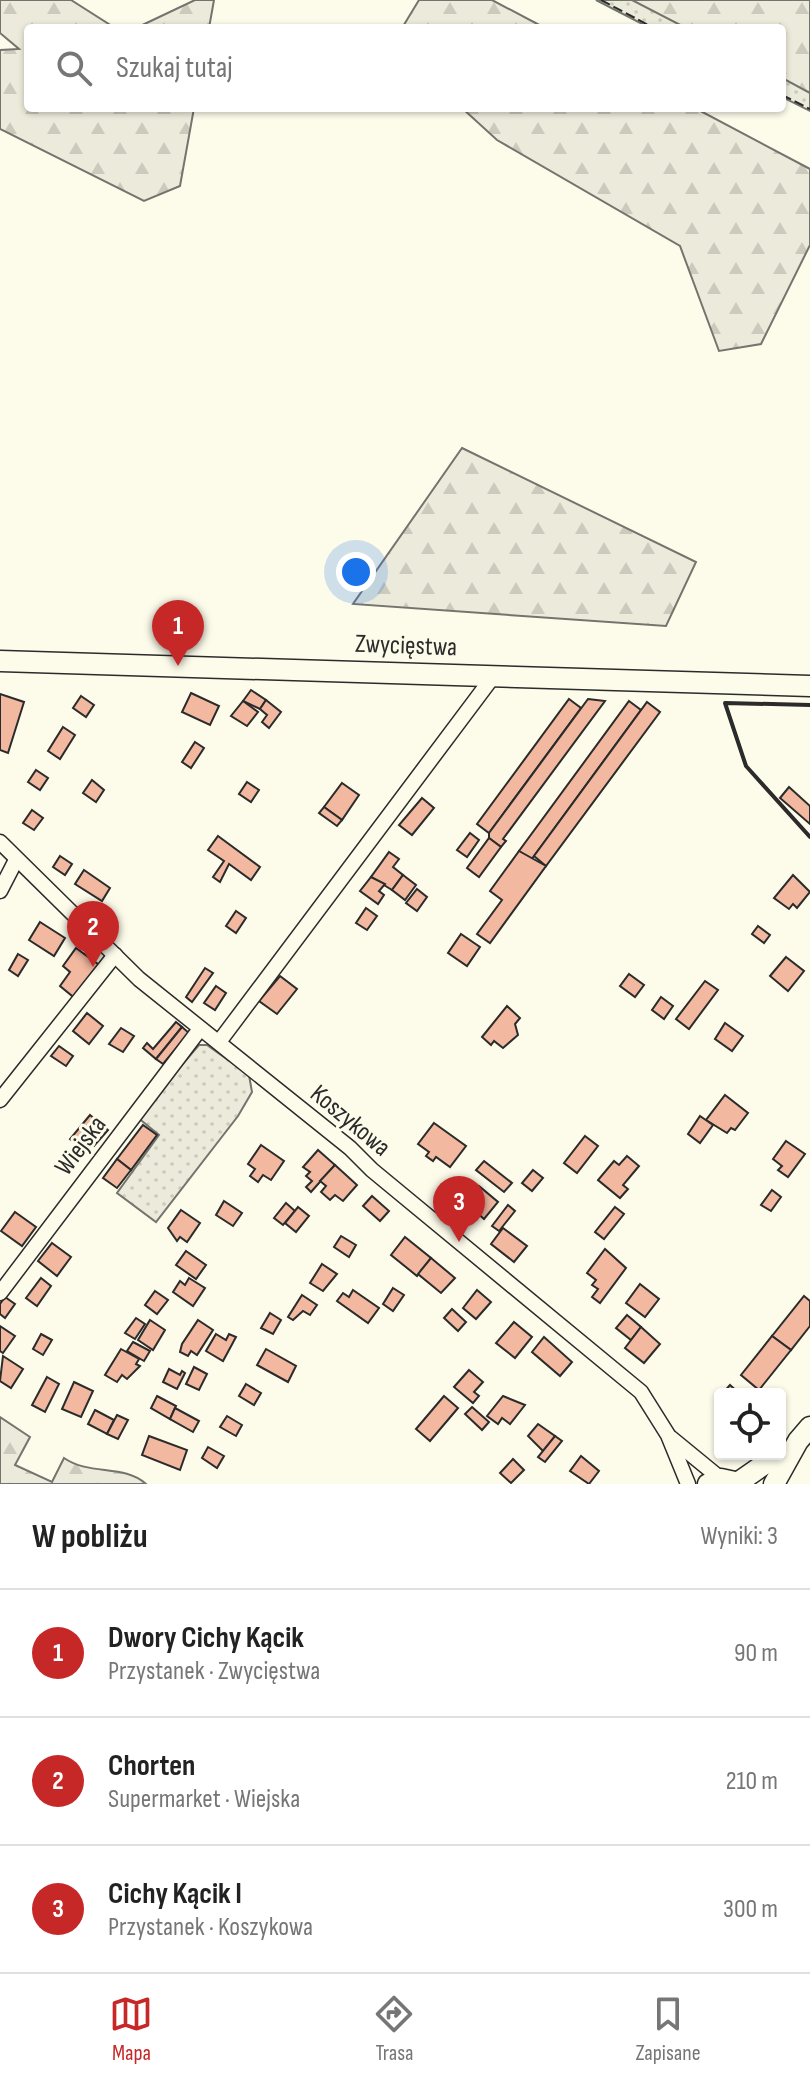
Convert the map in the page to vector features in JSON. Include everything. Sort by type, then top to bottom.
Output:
[{"type":"street","name":"Zwycięstwa","points":[[0,661],[810,686]]},
{"type":"street","points":[[219,1042],[495,674]]},
{"type":"street","name":"Koszykowa","points":[[0,842],[115,955],[200,1029],[641,1392],[668,1435],[688,1484]]},
{"type":"street","points":[[0,891],[16,860]]},
{"type":"street","points":[[0,1100],[115,955]]},
{"type":"street","name":"Wiejska","points":[[0,1293],[200,1029]]},
{"type":"street","points":[[786,1448],[804,1434]]},
{"type":"street","points":[[774,1484],[804,1434]]},
{"type":"street","name":"Koszykowa","points":[[668,1435],[728,1482]]},
{"type":"street","points":[[728,1482],[768,1460]]},
{"type":"green space","points":[[0,0],[71,0],[109,24],[24,24],[24,112],[193,112],[180,186],[144,201],[0,129],[0,50],[19,49],[0,33]]},
{"type":"green space","points":[[195,0],[214,0],[210,24],[144,24]]},
{"type":"green space","points":[[419,0],[492,0],[537,24],[404,24]]},
{"type":"green space","points":[[596,0],[810,0],[810,111],[786,99],[786,24],[642,24]]},
{"type":"green space","points":[[632,0],[810,0],[810,93],[786,80],[786,24],[678,24]]},
{"type":"green space","points":[[466,112],[703,112],[810,169],[810,245],[761,344],[719,351],[680,246],[497,140]]},
{"type":"green space","points":[[462,448],[696,562],[666,626],[353,604]]},
{"type":"green space","points":[[199,1045],[207,1045],[249,1075],[252,1092],[238,1116],[156,1222],[117,1193],[159,1135],[137,1117]]},
{"type":"green space","points":[[0,1417],[30,1437],[15,1465],[52,1482],[64,1458],[85,1467],[128,1474],[146,1484],[0,1484]]},
{"type":"building","points":[[251,690],[266,700],[260,709],[243,701]]},
{"type":"building","points":[[191,693],[219,706],[210,725],[182,712]]},
{"type":"building","points":[[0,694],[24,702],[8,753],[0,750]]},
{"type":"building","points":[[81,696],[94,705],[86,717],[73,708]]},
{"type":"building","points":[[569,699],[581,708],[489,833],[477,824]]},
{"type":"building","points":[[588,699],[605,701],[503,839],[506,841],[501,847],[489,838],[489,833]]},
{"type":"building","points":[[266,700],[281,712],[269,728],[262,722],[267,715],[260,709]]},
{"type":"building","points":[[243,701],[258,712],[247,726],[231,716]]},
{"type":"building","points":[[629,701],[641,710],[531,860],[519,851]]},
{"type":"building","points":[[647,702],[660,712],[546,866],[534,856]]},
{"type":"building","points":[[63,727],[75,735],[60,759],[48,751]]},
{"type":"building","points":[[195,742],[204,748],[191,768],[182,762]]},
{"type":"building","points":[[36,770],[48,778],[40,790],[28,782]]},
{"type":"building","points":[[92,780],[104,790],[96,802],[83,793]]},
{"type":"building","points":[[247,782],[259,790],[251,802],[239,794]]},
{"type":"building","points":[[342,783],[359,795],[342,820],[324,807]]},
{"type":"building","points":[[789,787],[810,806],[810,824],[780,798]]},
{"type":"building","points":[[422,798],[434,808],[412,835],[399,825]]},
{"type":"building","points":[[324,807],[342,820],[337,826],[319,813]]},
{"type":"building","points":[[32,810],[43,818],[34,830],[23,823]]},
{"type":"building","points":[[470,833],[479,840],[467,857],[457,850]]},
{"type":"building","points":[[218,836],[260,867],[251,880],[229,864],[220,882],[213,877],[224,861],[208,850]]},
{"type":"building","points":[[489,838],[501,847],[479,877],[467,868]]},
{"type":"building","points":[[519,851],[546,866],[490,943],[477,934],[502,900],[490,891]]},
{"type":"building","points":[[389,852],[399,859],[393,867],[403,875],[392,890],[371,877]]},
{"type":"building","points":[[60,856],[72,864],[65,875],[53,867]]},
{"type":"building","points":[[84,870],[110,888],[102,901],[75,884]]},
{"type":"building","points":[[403,875],[416,885],[405,900],[392,890]]},
{"type":"building","points":[[793,875],[810,892],[797,908],[793,904],[789,909],[774,898]]},
{"type":"building","points":[[371,877],[385,884],[379,891],[384,895],[378,904],[360,891]]},
{"type":"building","points":[[417,889],[427,897],[417,911],[406,903]]},
{"type":"building","points":[[366,908],[377,916],[367,930],[356,923]]},
{"type":"building","points":[[236,911],[246,918],[236,933],[226,926]]},
{"type":"building","points":[[40,922],[65,938],[54,956],[29,940]]},
{"type":"building","points":[[758,926],[770,935],[764,943],[752,934]]},
{"type":"building","points":[[461,934],[480,947],[467,966],[448,953]]},
{"type":"building","points":[[76,948],[102,967],[77,1000],[60,986],[70,972],[63,966]]},
{"type":"building","points":[[18,954],[28,960],[18,976],[9,970]]},
{"type":"building","points":[[786,957],[804,971],[788,991],[770,976]]},
{"type":"building","points":[[205,968],[213,973],[192,1002],[186,997]]},
{"type":"building","points":[[629,974],[644,985],[635,997],[620,986]]},
{"type":"building","points":[[280,976],[297,989],[277,1014],[259,1001]]},
{"type":"building","points":[[705,981],[718,990],[689,1029],[676,1019]]},
{"type":"building","points":[[216,986],[226,993],[215,1010],[204,1003]]},
{"type":"building","points":[[661,997],[673,1006],[664,1019],[652,1010]]},
{"type":"building","points":[[507,1006],[520,1018],[515,1024],[518,1035],[503,1048],[494,1041],[491,1045],[482,1037]]},
{"type":"building","points":[[87,1013],[103,1026],[89,1044],[73,1031]]},
{"type":"building","points":[[176,1022],[182,1027],[156,1059],[143,1048],[147,1043],[153,1049]]},
{"type":"building","points":[[725,1023],[743,1036],[732,1051],[715,1039]]},
{"type":"building","points":[[182,1027],[189,1033],[163,1064],[156,1059]]},
{"type":"building","points":[[121,1028],[134,1036],[123,1052],[109,1044]]},
{"type":"building","points":[[59,1046],[73,1056],[66,1066],[51,1056]]},
{"type":"building","points":[[725,1095],[748,1113],[735,1130],[731,1128],[727,1133],[706,1120]]},
{"type":"building","points":[[90,1115],[108,1130],[94,1146],[88,1142],[82,1149],[70,1139]]},
{"type":"building","points":[[700,1116],[713,1125],[700,1143],[688,1134]]},
{"type":"building","points":[[434,1123],[466,1146],[450,1167],[436,1157],[433,1161],[426,1156],[429,1152],[418,1144]]},
{"type":"building","points":[[143,1125],[157,1135],[131,1170],[117,1159]]},
{"type":"building","points":[[585,1136],[598,1146],[577,1173],[564,1163]]},
{"type":"building","points":[[786,1141],[805,1154],[788,1177],[778,1170],[782,1166],[773,1159]]},
{"type":"building","points":[[261,1145],[284,1161],[271,1180],[263,1175],[258,1182],[250,1176],[255,1169],[248,1164]]},
{"type":"building","points":[[318,1150],[335,1165],[311,1192],[306,1187],[312,1181],[306,1176],[310,1172],[303,1167]]},
{"type":"building","points":[[627,1156],[639,1166],[623,1185],[628,1189],[620,1198],[598,1180],[614,1161],[619,1165]]},
{"type":"building","points":[[117,1159],[131,1170],[117,1188],[103,1178]]},
{"type":"building","points":[[484,1161],[512,1183],[504,1192],[476,1170]]},
{"type":"building","points":[[335,1165],[357,1185],[343,1201],[335,1195],[330,1200],[321,1192],[326,1186],[320,1181]]},
{"type":"building","points":[[533,1170],[543,1178],[532,1191],[522,1183]]},
{"type":"building","points":[[479,1186],[498,1202],[484,1219],[465,1202]]},
{"type":"building","points":[[772,1190],[781,1197],[771,1211],[761,1205]]},
{"type":"building","points":[[372,1196],[389,1211],[380,1221],[363,1206]]},
{"type":"building","points":[[224,1201],[242,1213],[233,1226],[216,1215]]},
{"type":"building","points":[[286,1203],[295,1211],[283,1225],[274,1218]]},
{"type":"building","points":[[508,1205],[515,1211],[499,1231],[492,1226]]},
{"type":"building","points":[[298,1207],[309,1216],[296,1232],[285,1223]]},
{"type":"building","points":[[615,1207],[624,1214],[604,1239],[595,1232]]},
{"type":"building","points":[[181,1210],[200,1223],[187,1242],[180,1237],[177,1241],[168,1228]]},
{"type":"building","points":[[15,1212],[36,1227],[22,1246],[1,1231]]},
{"type":"building","points":[[503,1228],[527,1246],[514,1262],[491,1244]]},
{"type":"building","points":[[341,1236],[356,1245],[349,1257],[334,1247]]},
{"type":"building","points":[[405,1237],[431,1258],[417,1276],[391,1255]]},
{"type":"building","points":[[52,1243],[71,1257],[57,1276],[38,1261]]},
{"type":"building","points":[[605,1249],[626,1268],[600,1303],[592,1297],[598,1289],[592,1285],[596,1280],[587,1273]]},
{"type":"building","points":[[186,1251],[206,1265],[196,1279],[176,1265]]},
{"type":"building","points":[[431,1258],[455,1278],[441,1293],[418,1274]]},
{"type":"building","points":[[322,1264],[337,1274],[323,1291],[310,1283]]},
{"type":"building","points":[[41,1278],[51,1286],[37,1306],[26,1298]]},
{"type":"building","points":[[189,1278],[205,1288],[193,1306],[173,1292],[180,1281],[185,1285]]},
{"type":"building","points":[[640,1284],[659,1299],[645,1317],[626,1303]]},
{"type":"building","points":[[393,1288],[404,1295],[393,1311],[383,1304]]},
{"type":"building","points":[[353,1290],[379,1308],[368,1323],[337,1301],[343,1293],[349,1297]]},
{"type":"building","points":[[477,1290],[491,1302],[476,1319],[463,1308]]},
{"type":"building","points":[[155,1291],[168,1300],[157,1314],[145,1305]]},
{"type":"building","points":[[302,1295],[317,1305],[310,1315],[303,1311],[293,1320],[288,1317]]},
{"type":"building","points":[[804,1296],[810,1301],[810,1326],[791,1350],[772,1336]]},
{"type":"building","points":[[5,1297],[15,1304],[5,1318],[0,1314],[0,1304]]},
{"type":"building","points":[[452,1309],[466,1322],[458,1331],[444,1318]]},
{"type":"building","points":[[270,1313],[281,1320],[273,1334],[261,1328]]},
{"type":"building","points":[[627,1315],[641,1327],[631,1340],[616,1328]]},
{"type":"building","points":[[136,1318],[145,1324],[135,1339],[125,1333]]},
{"type":"building","points":[[150,1320],[165,1330],[153,1350],[138,1340]]},
{"type":"building","points":[[198,1320],[213,1330],[197,1355],[191,1351],[188,1356],[180,1352],[182,1344]]},
{"type":"building","points":[[514,1322],[532,1337],[515,1358],[496,1343]]},
{"type":"building","points":[[0,1326],[15,1336],[3,1353],[0,1351]]},
{"type":"building","points":[[641,1327],[660,1344],[644,1363],[625,1348]]},
{"type":"building","points":[[41,1334],[52,1340],[43,1355],[33,1349]]},
{"type":"building","points":[[216,1334],[226,1340],[229,1334],[236,1337],[223,1361],[206,1351]]},
{"type":"building","points":[[772,1336],[791,1350],[761,1388],[741,1375]]},
{"type":"building","points":[[544,1337],[572,1362],[560,1376],[532,1352]]},
{"type":"building","points":[[133,1342],[150,1351],[144,1361],[127,1351]]},
{"type":"building","points":[[121,1349],[139,1359],[136,1364],[140,1366],[127,1379],[122,1375],[117,1382],[105,1375]]},
{"type":"building","points":[[266,1349],[296,1366],[288,1382],[257,1365]]},
{"type":"building","points":[[3,1356],[23,1369],[11,1388],[0,1381]]},
{"type":"building","points":[[194,1367],[207,1374],[199,1390],[186,1384]]},
{"type":"building","points":[[169,1369],[180,1375],[182,1371],[185,1373],[177,1389],[163,1382]]},
{"type":"building","points":[[469,1370],[483,1382],[474,1392],[479,1396],[473,1403],[454,1387]]},
{"type":"building","points":[[47,1377],[59,1384],[45,1412],[32,1405]]},
{"type":"building","points":[[74,1382],[93,1391],[81,1417],[62,1409]]},
{"type":"building","points":[[246,1384],[261,1393],[254,1405],[239,1396]]},
{"type":"building","points":[[157,1396],[176,1406],[170,1419],[151,1408]]},
{"type":"building","points":[[444,1396],[458,1408],[430,1441],[416,1429]]},
{"type":"building","points":[[503,1396],[525,1405],[510,1424],[502,1418],[498,1424],[487,1416]]},
{"type":"building","points":[[472,1407],[489,1422],[482,1430],[465,1414]]},
{"type":"building","points":[[175,1408],[199,1421],[193,1432],[170,1419]]},
{"type":"building","points":[[95,1410],[114,1420],[107,1434],[88,1424]]},
{"type":"building","points":[[117,1415],[128,1420],[118,1439],[107,1434]]},
{"type":"building","points":[[227,1416],[242,1425],[236,1436],[220,1427]]},
{"type":"building","points":[[538,1424],[555,1436],[543,1451],[528,1436]]},
{"type":"building","points":[[149,1436],[187,1450],[180,1470],[142,1455]]},
{"type":"building","points":[[555,1436],[562,1441],[545,1462],[538,1457]]},
{"type":"building","points":[[208,1447],[224,1456],[217,1468],[202,1458]]},
{"type":"building","points":[[581,1456],[599,1471],[589,1484],[570,1471]]},
{"type":"building","points":[[513,1459],[524,1470],[511,1483],[500,1473]]},
{"type":"fence","points":[[601,0],[646,24]]},
{"type":"fence","points":[[786,97],[810,109]]},
{"type":"wall","points":[[810,705],[725,703],[746,766],[810,837]]},
{"type":"place","name":"Dwory Cichy Kącik","points":[[178,666]]},
{"type":"place","name":"Chorten","points":[[93,967]]},
{"type":"place","name":"Cichy Kącik I","points":[[459,1242]]}]
